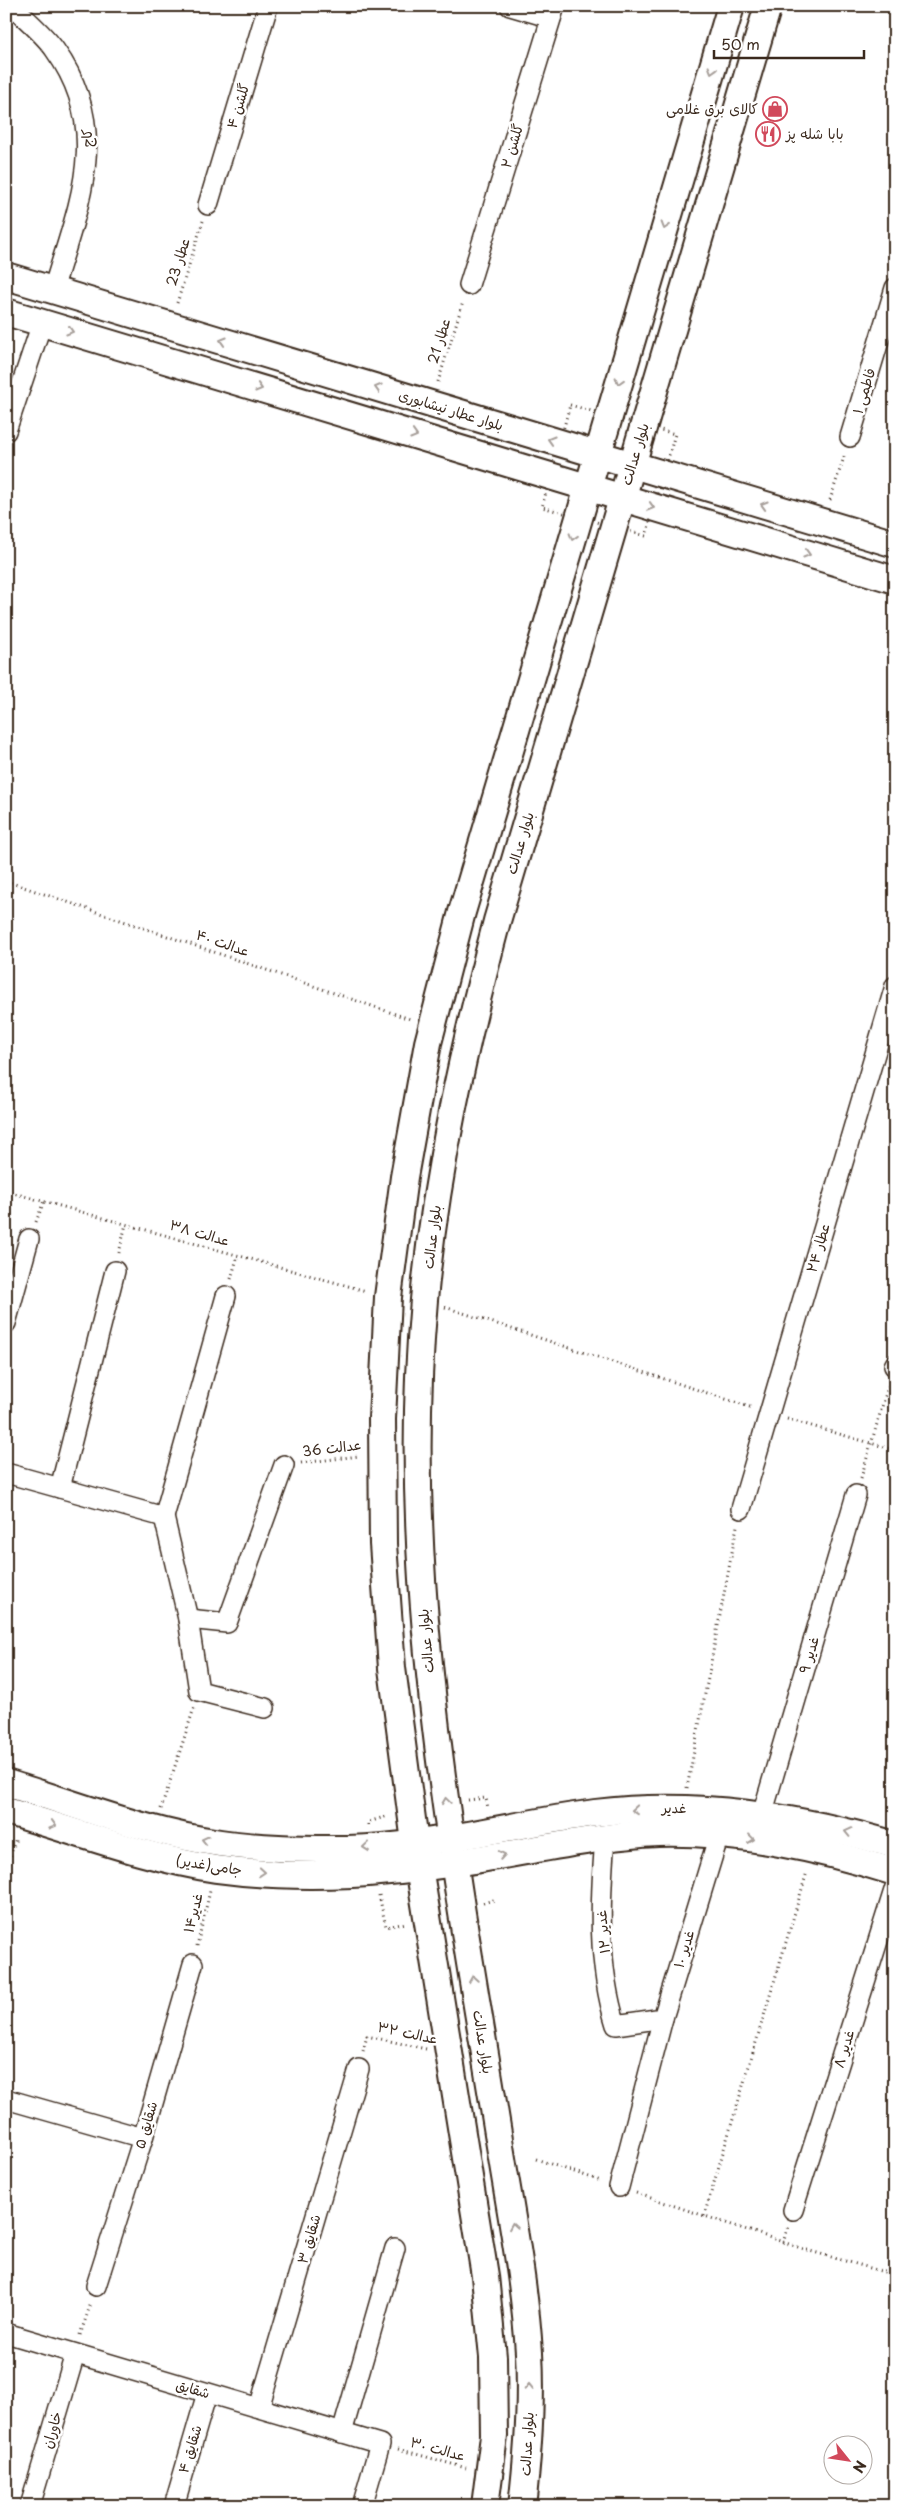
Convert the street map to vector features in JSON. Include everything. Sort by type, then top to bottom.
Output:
[{"type":"main road","points":[[485,2506],[494,2436],[493,2357],[485,2276],[415,1842],[392,1668],[383,1544],[382,1453],[388,1297],[404,1177],[432,1026],[462,912],[730,6]]},
{"type":"main road","name":"بلوار عدالت","points":[[522,2506],[530,2438],[529,2355],[521,2272],[452,1850],[428,1664],[419,1542],[418,1419],[424,1300],[439,1182],[463,1051],[497,921],[768,6]]},
{"type":"main road","name":"بلوار عطار نیشابوری","points":[[6,276],[895,544]]},
{"type":"main road","points":[[42,323],[53,290]]},
{"type":"main road","points":[[6,312],[895,580]]},
{"type":"main road","name":"جامی(غدیر)","points":[[6,1783],[154,1828],[220,1843],[286,1848],[350,1849],[415,1842],[452,1850]]},
{"type":"main road","name":"غدیر","points":[[452,1850],[594,1814],[657,1808],[721,1809],[792,1818],[895,1845]]},
{"type":"main road","name":"جامی(غدیر)","points":[[14,1813],[148,1853],[216,1869],[285,1874],[351,1874],[419,1868],[452,1850]]},
{"type":"main road","name":"غدیر","points":[[452,1850],[658,1833],[719,1835],[787,1844],[895,1872]]},
{"type":"street","name":"کاج","points":[[13,6],[54,48],[76,84],[86,121],[87,155],[81,196],[53,290]]},
{"type":"street","name":"گلشن ۴","points":[[208,205],[268,6]]},
{"type":"street","points":[[510,6],[553,12]]},
{"type":"street","name":"گلشن ۲","points":[[468,285],[553,12]]},
{"type":"street","name":"فاطمی ۱","points":[[850,437],[891,311],[895,288]]},
{"type":"street","points":[[6,431],[42,323]]},
{"type":"street","name":"عطار ۲۴","points":[[741,1509],[889,1028],[895,986]]},
{"type":"street","points":[[6,1323],[29,1239]]},
{"type":"street","points":[[60,1488],[115,1271]]},
{"type":"street","points":[[226,1296],[164,1517],[188,1619],[199,1691],[266,1708]]},
{"type":"street","points":[[188,1619],[227,1623],[284,1465]]},
{"type":"street","points":[[6,1473],[164,1517]]},
{"type":"street","name":"غدیر ۹","points":[[762,1814],[856,1495]]},
{"type":"street","name":"غدیر ۱۰","points":[[620,2187],[663,2018],[719,1835]]},
{"type":"street","name":"غدیر ۱۲","points":[[605,1838],[600,1908],[610,2004],[616,2024],[663,2018]]},
{"type":"street","name":"غدیر ۸","points":[[793,2210],[895,1887]]},
{"type":"street","name":"شقایق ۵","points":[[96,2286],[143,2138],[193,1964]]},
{"type":"street","name":"شقایق ۳","points":[[259,2408],[359,2069]]},
{"type":"street","points":[[6,2099],[143,2138]]},
{"type":"street","points":[[342,2433],[395,2248]]},
{"type":"street","name":"شقایق","points":[[6,2333],[380,2444]]},
{"type":"street","name":"خاوران","points":[[30,2506],[74,2354]]},
{"type":"street","name":"شقایق ۴","points":[[174,2506],[207,2393]]},
{"type":"street","points":[[362,2506],[380,2444]]},
{"type":"path","name":"عطار 23","points":[[170,325],[208,205]]},
{"type":"path","name":"عطار 21","points":[[432,404],[468,285]]},
{"type":"path","points":[[823,522],[850,437]]},
{"type":"path","name":"عدالت ۴۰","points":[[6,881],[432,1026]]},
{"type":"path","name":"عدالت ۳۸","points":[[6,1191],[388,1297]]},
{"type":"path","points":[[115,1271],[126,1224]]},
{"type":"path","points":[[226,1296],[238,1255]]},
{"type":"path","points":[[424,1300],[769,1414],[895,1450]]},
{"type":"path","points":[[856,1495],[894,1365]]},
{"type":"path","name":"عدالت 36","points":[[284,1465],[382,1453]]},
{"type":"path","points":[[683,1808],[741,1509]]},
{"type":"path","points":[[154,1828],[199,1691]]},
{"type":"path","points":[[6,1870],[14,1813]]},
{"type":"path","points":[[704,2216],[814,1850]]},
{"type":"path","name":"غدیر۱۴","points":[[193,1964],[216,1869]]},
{"type":"path","name":"عدالت ۳۲","points":[[359,2069],[367,2036],[449,2054]]},
{"type":"path","points":[[536,2159],[810,2251],[895,2275]]},
{"type":"path","points":[[74,2354],[96,2286]]},
{"type":"path","name":"عدالت ۳۰","points":[[380,2444],[489,2474]]},
{"type":"place","name":"کالای برق غلامی","points":[[775,109]]},
{"type":"place","name":"بابا شله پز","points":[[768,134]]}]
